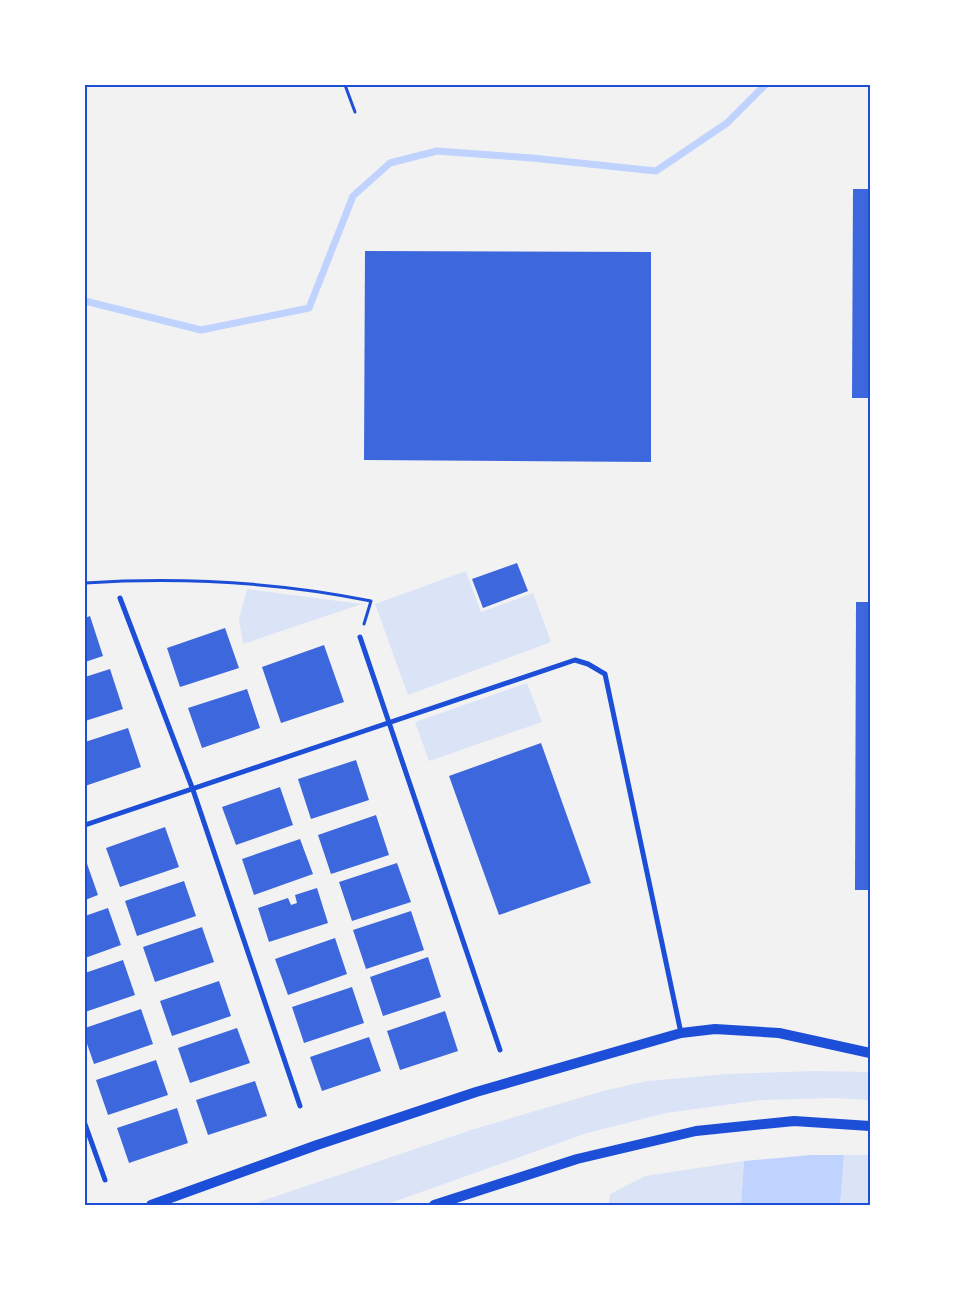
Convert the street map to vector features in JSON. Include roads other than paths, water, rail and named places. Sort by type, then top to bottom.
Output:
[{"type":"main road","points":[[151,1205],[317,1145],[476,1092],[681,1032],[716,1029],[779,1033],[870,1052]]},
{"type":"main road","points":[[434,1205],[578,1160],[696,1131],[794,1121],[870,1126]]},
{"type":"street","points":[[120,598],[193,790],[300,1106]]},
{"type":"street","points":[[360,637],[500,1050]]},
{"type":"street","points":[[85,825],[575,660],[588,664],[604,674],[681,1032]]},
{"type":"street","points":[[85,1124],[105,1180]]},
{"type":"water","points":[[811,1155],[844,1155],[840,1205],[741,1205],[744,1161]]},
{"type":"waterway","points":[[85,301],[201,330],[309,308],[353,196],[390,163],[437,151],[532,158],[656,171],[727,123],[765,85]]}]
